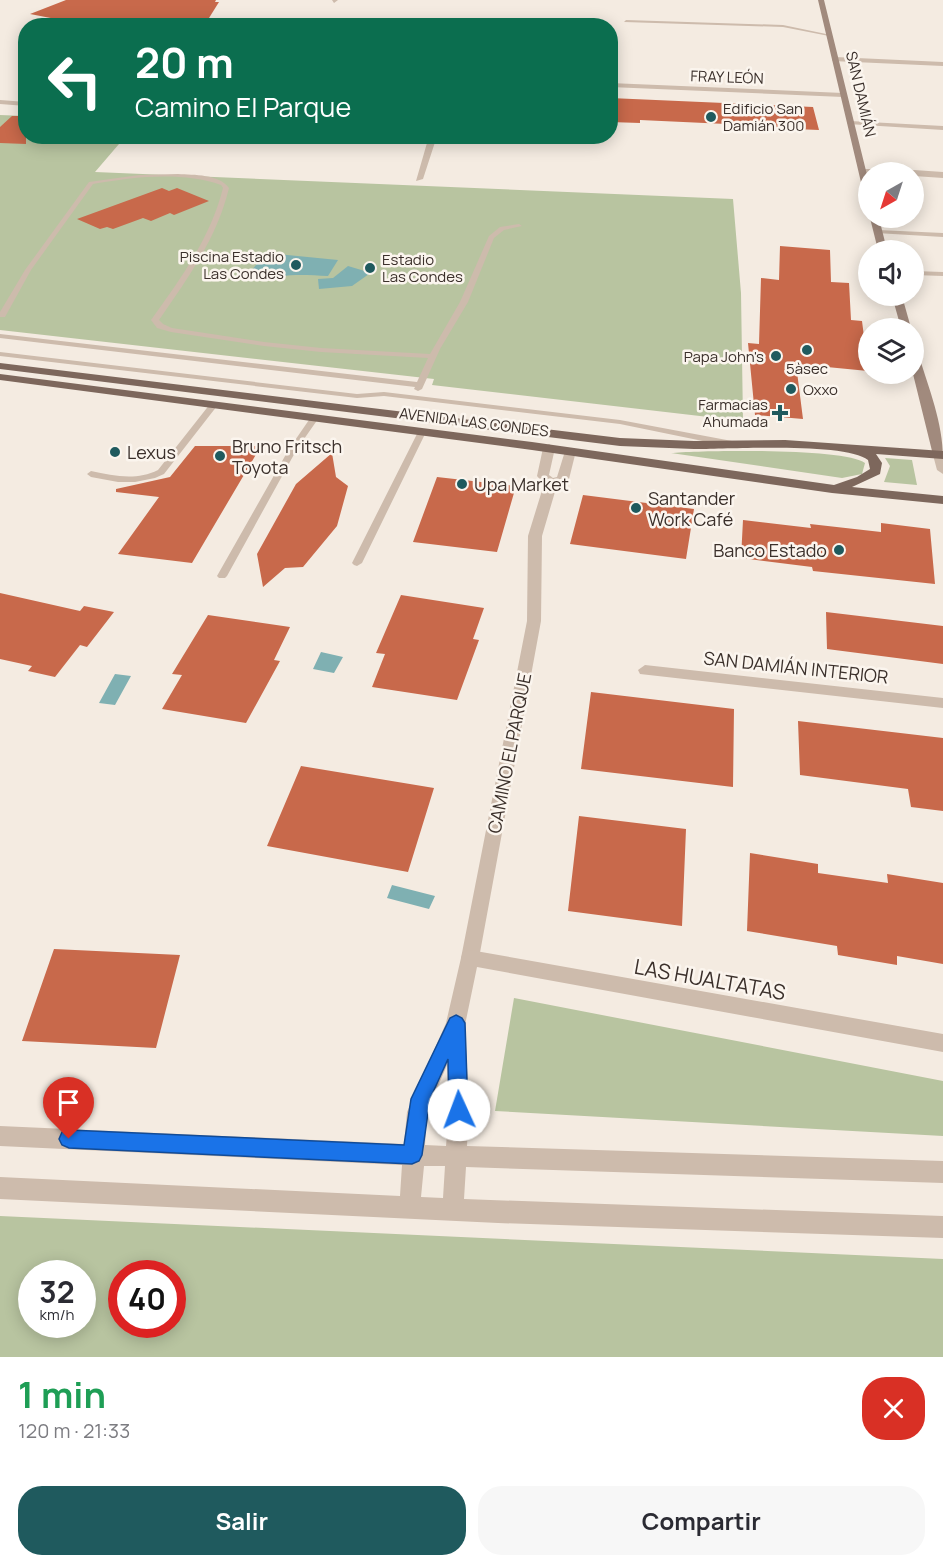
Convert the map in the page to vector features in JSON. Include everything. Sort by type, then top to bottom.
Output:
[{"type":"main road","name":"SAN DAMIÁN","points":[[821,0],[860,162]]},
{"type":"main road","points":[[877,228],[881,240]]},
{"type":"main road","name":"AVENIDA LAS CONDES","points":[[0,366],[620,442],[741,446],[785,444],[941,455]]},
{"type":"main road","name":"AVENIDA LAS CONDES","points":[[0,377],[549,448],[832,489],[943,500]]},
{"type":"main road","points":[[922,384],[941,455]]},
{"type":"main road","points":[[832,489],[861,480],[876,471],[877,466],[874,459],[859,449]]},
{"type":"street","points":[[835,59],[943,64]]},
{"type":"street","name":"FRAY LEÓN","points":[[618,85],[843,95]]},
{"type":"street","points":[[0,102],[18,103]]},
{"type":"street","points":[[419,179],[431,144]]},
{"type":"street","points":[[924,174],[943,175]]},
{"type":"street","name":"CAMINO EL PARQUE","points":[[549,448],[543,476],[551,483]]},
{"type":"street","name":"CAMINO EL PARQUE","points":[[551,483],[563,479],[570,451]]},
{"type":"street","points":[[941,455],[943,470]]},
{"type":"street","name":"CAMINO EL PARQUE","points":[[410,1206],[412,1155],[420,1099],[456,1023],[470,958],[534,621],[535,536],[551,483]]},
{"type":"street","name":"SAN DAMIÁN INTERIOR","points":[[645,670],[943,704]]},
{"type":"street","name":"LAS HUALTATAS","points":[[470,958],[943,1043]]},
{"type":"street","name":"CAMINO EL PARQUE","points":[[453,1209],[459,1110],[456,1023]]},
{"type":"street","points":[[0,1136],[412,1155],[943,1172]]},
{"type":"street","points":[[0,1188],[453,1209],[943,1227]]},
{"type":"lane","points":[[626,21],[783,26],[830,35]]},
{"type":"lane","points":[[850,123],[943,128]]},
{"type":"lane","points":[[2,315],[28,270],[91,183],[129,178],[193,178],[223,184],[226,188],[224,202],[208,240],[155,320],[160,326],[171,330],[264,344],[321,350],[432,356]]},
{"type":"lane","points":[[415,398],[432,356],[464,302],[492,237],[502,228],[519,226]]},
{"type":"lane","points":[[878,232],[943,235]]},
{"type":"lane","points":[[924,273],[943,274]]},
{"type":"lane","points":[[0,336],[420,385]]},
{"type":"lane","points":[[93,365],[107,348]]},
{"type":"lane","points":[[0,354],[357,396],[384,394],[620,422],[741,446]]},
{"type":"lane","points":[[91,474],[134,481],[152,477],[161,472],[213,406]]},
{"type":"lane","points":[[222,576],[293,449],[314,419]]},
{"type":"lane","points":[[357,563],[422,432]]},
{"type":"green space","name":"Estadio Las Condes","points":[[0,115],[18,116],[18,144],[119,144],[95,172],[733,199],[741,293],[743,421],[432,385],[434,379],[0,330]]},
{"type":"green space","points":[[803,452],[852,458],[865,463],[862,474],[842,478],[671,453]]},
{"type":"green space","points":[[885,458],[912,460],[917,485],[884,482],[890,466]]},
{"type":"green space","points":[[514,998],[943,1081],[943,1136],[495,1111]]},
{"type":"green space","points":[[0,1216],[943,1259],[943,1357],[0,1357]]},
{"type":"water","name":"Piscina Estadio Las Condes","points":[[267,253],[338,260],[328,276],[286,276],[262,281],[248,274]]},
{"type":"water","points":[[348,266],[369,274],[352,286],[319,289],[318,279],[333,278]]},
{"type":"water","points":[[321,652],[343,657],[334,673],[313,669]]},
{"type":"water","points":[[115,674],[131,676],[115,705],[99,703]]},
{"type":"water","points":[[392,885],[435,896],[429,909],[387,898]]},
{"type":"building","points":[[66,0],[216,0],[215,2],[219,2],[209,18],[51,18],[30,14]]},
{"type":"building","name":"Edificio San Damián 300","points":[[618,98],[813,107],[819,130],[640,120],[640,123],[618,122]]},
{"type":"building","points":[[12,116],[18,116],[18,144],[0,143],[0,127]]},
{"type":"building","points":[[162,188],[169,191],[177,188],[209,201],[174,215],[170,213],[151,221],[143,218],[113,229],[107,227],[100,229],[77,219]]},
{"type":"building","points":[[780,246],[830,250],[831,282],[849,283],[851,320],[858,321],[858,370],[796,364],[803,419],[755,415],[748,343],[759,344],[761,278],[779,280]]},
{"type":"building","points":[[195,446],[261,446],[192,563],[118,554],[159,497],[116,492],[116,489],[170,477]]},
{"type":"building","points":[[332,453],[336,477],[348,486],[337,526],[303,567],[285,568],[263,587],[257,554],[296,484]]},
{"type":"building","points":[[437,477],[516,486],[497,552],[413,542]]},
{"type":"building","points":[[583,495],[694,509],[686,559],[570,544]]},
{"type":"building","points":[[743,520],[811,528],[810,524],[881,532],[881,523],[930,529],[935,584],[813,571],[812,567],[741,558]]},
{"type":"building","points":[[0,593],[80,611],[84,606],[114,612],[87,647],[80,645],[55,677],[28,671],[32,666],[0,659]]},
{"type":"building","points":[[401,595],[484,608],[473,639],[479,640],[457,700],[372,687],[385,654],[376,653]]},
{"type":"building","points":[[826,612],[943,626],[943,664],[827,649]]},
{"type":"building","points":[[208,615],[290,627],[274,660],[280,661],[246,723],[162,709],[182,675],[172,674]]},
{"type":"building","points":[[591,692],[734,709],[733,787],[581,769]]},
{"type":"building","points":[[798,721],[943,738],[943,811],[911,807],[908,789],[800,775]]},
{"type":"building","points":[[301,766],[434,788],[408,872],[267,846]]},
{"type":"building","points":[[579,816],[686,829],[682,926],[568,911]]},
{"type":"building","points":[[750,853],[818,864],[818,873],[888,883],[887,874],[943,883],[943,964],[897,956],[897,965],[838,955],[837,946],[747,931]]},
{"type":"building","points":[[54,949],[180,955],[156,1048],[22,1041]]},
{"type":"place","name":"Edificio San Damián 300","points":[[711,117]]},
{"type":"place","name":"Piscina Estadio Las Condes","points":[[296,265]]},
{"type":"place","name":"Estadio Las Condes","points":[[370,268]]},
{"type":"place","name":"5àsec","points":[[807,350]]},
{"type":"place","name":"Papa John's","points":[[776,356]]},
{"type":"place","name":"Oxxo","points":[[791,389]]},
{"type":"place","name":"Farmacias Ahumada","points":[[780,413]]},
{"type":"place","name":"Lexus","points":[[115,452]]},
{"type":"place","name":"Bruno Fritsch Toyota","points":[[220,456]]},
{"type":"place","name":"Upa Market","points":[[462,484]]},
{"type":"place","name":"Santander Work Café","points":[[636,508]]},
{"type":"place","name":"Banco Estado","points":[[839,550]]},
{"type":"route","points":[[69,1139],[412,1155],[420,1099],[456,1023],[459,1110]]}]
